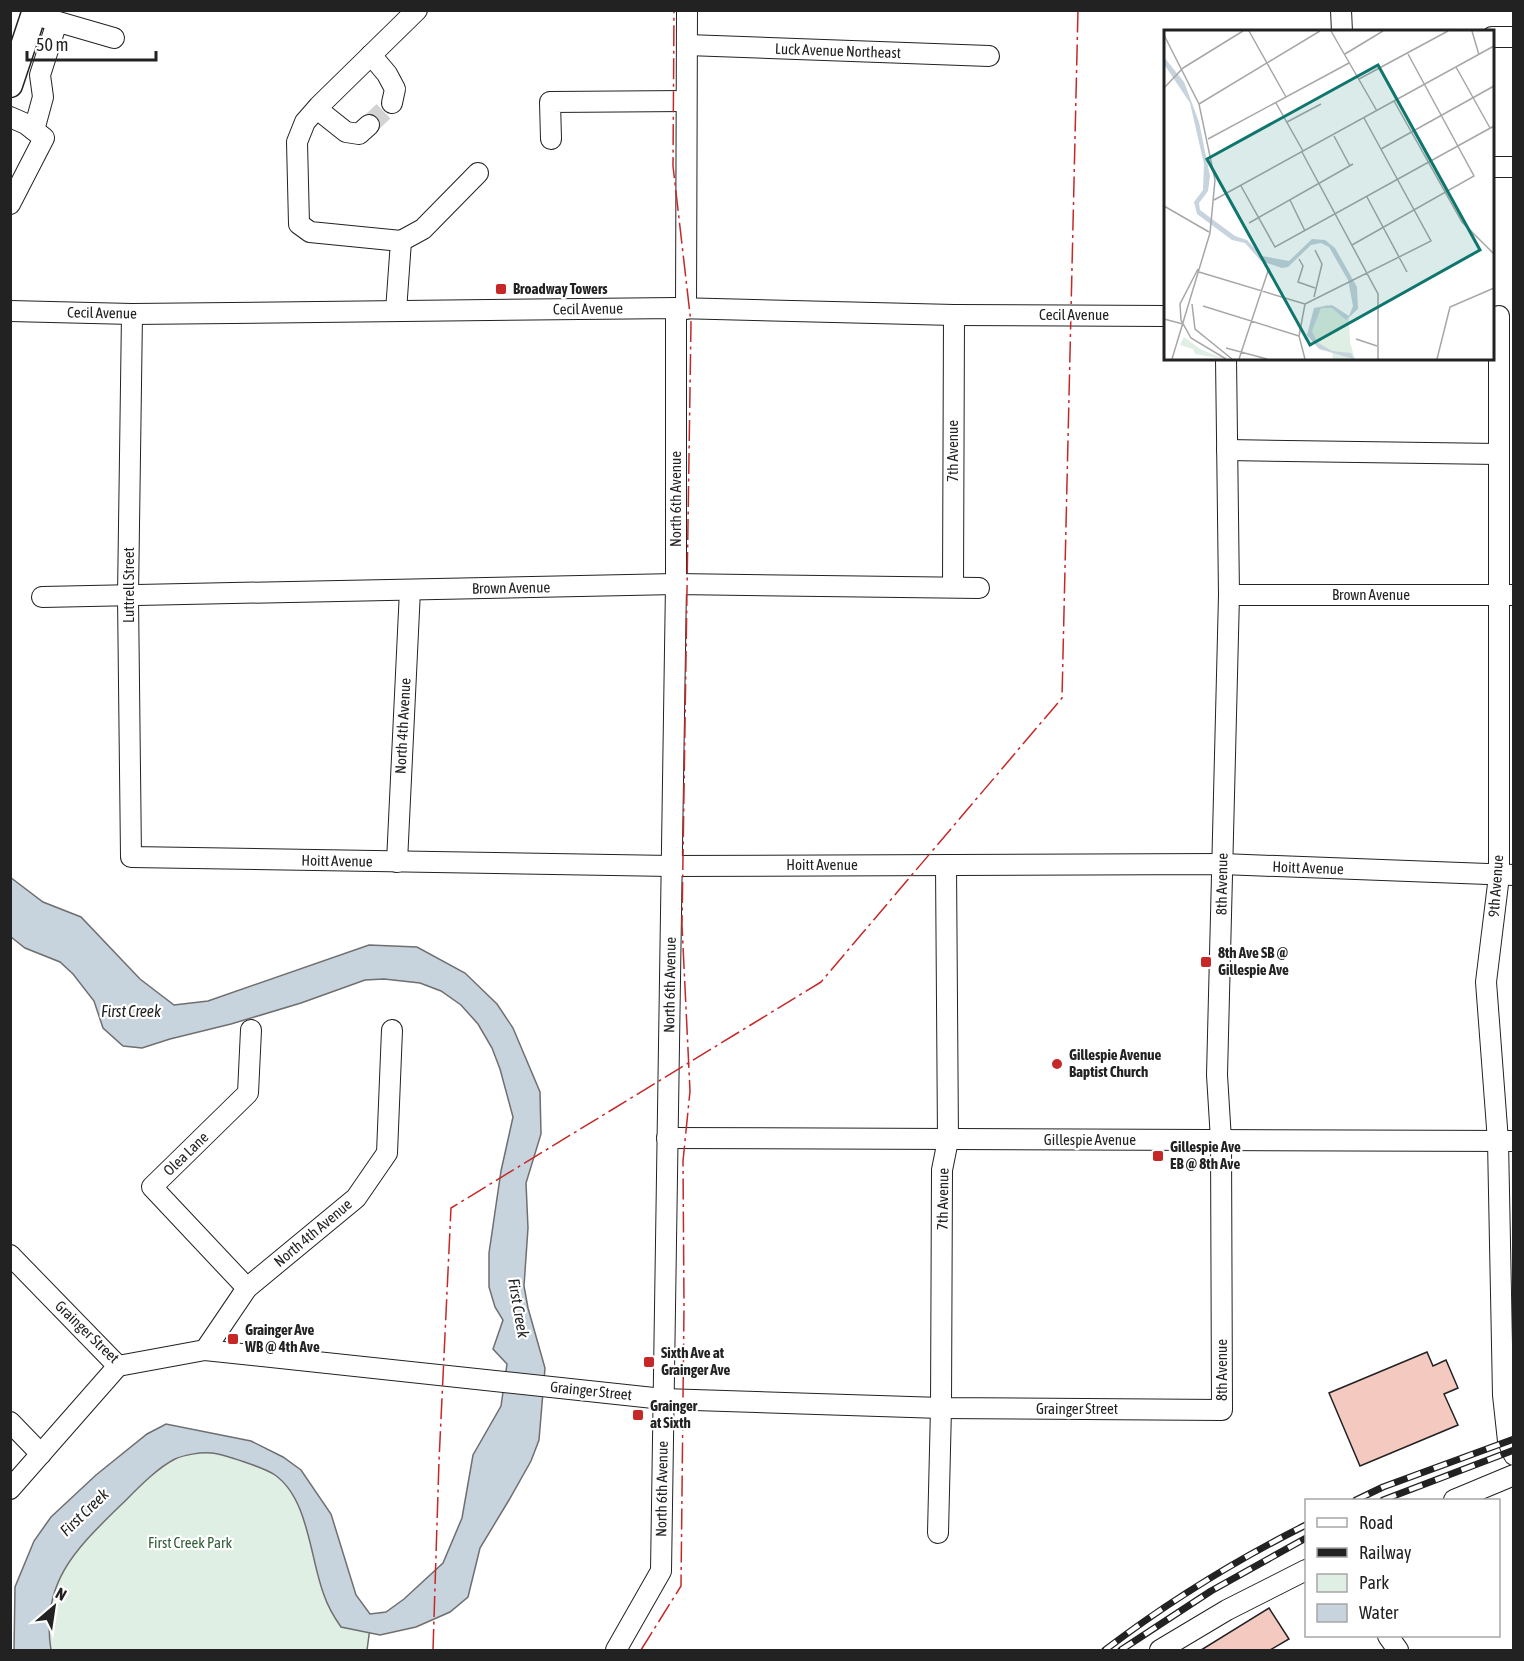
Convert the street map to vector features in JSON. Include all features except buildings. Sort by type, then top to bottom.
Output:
[{"type":"main road","points":[[10,85],[34,13]]},
{"type":"street","points":[[417,10],[305,122],[297,142],[299,224],[310,231],[401,241],[423,229],[478,172]]},
{"type":"street","name":"North 6th Avenue","points":[[616,1650],[661,1571],[687,10]]},
{"type":"street","points":[[1341,10],[1342,30]]},
{"type":"street","points":[[34,13],[114,38]]},
{"type":"street","points":[[34,130],[43,97],[40,75],[57,22]]},
{"type":"street","points":[[1494,37],[1514,37]]},
{"type":"street","name":"Luck Avenue Northeast","points":[[687,45],[989,56]]},
{"type":"street","points":[[371,55],[387,74],[395,89],[392,103]]},
{"type":"street","points":[[551,139],[550,102],[686,101]]},
{"type":"street","points":[[316,109],[346,132],[359,134],[369,125]]},
{"type":"street","points":[[10,117],[44,138],[10,204]]},
{"type":"street","points":[[1494,167],[1514,167]]},
{"type":"street","points":[[396,311],[401,241]]},
{"type":"street","name":"Cecil Avenue","points":[[10,310],[132,314],[681,309],[954,315],[1164,316]]},
{"type":"street","name":"Luttrell Street","points":[[131,857],[128,596],[132,314]]},
{"type":"street","name":"7th Avenue","points":[[953,587],[954,315]]},
{"type":"street","name":"9th Avenue","points":[[1502,316],[1498,454],[1506,595],[1506,876],[1486,982],[1506,1141],[1503,1395],[1508,1441],[1514,1455]]},
{"type":"street","name":"8th Avenue","points":[[1222,1410],[1221,1140],[1217,1075],[1229,595],[1226,360]]},
{"type":"street","points":[[1227,450],[1498,454]]},
{"type":"street","name":"Brown Avenue","points":[[42,597],[676,584],[979,588]]},
{"type":"street","name":"North 4th Avenue","points":[[397,862],[410,590]]},
{"type":"street","name":"Brown Avenue","points":[[1229,595],[1506,595]]},
{"type":"street","name":"Hoitt Avenue","points":[[131,857],[671,866],[1222,864],[1506,876]]},
{"type":"street","name":"7th Avenue","points":[[938,1533],[942,1170],[948,1140],[946,865]]},
{"type":"street","name":"Olea Lane","points":[[247,1288],[153,1187],[248,1093],[251,1030]]},
{"type":"street","name":"North 4th Avenue","points":[[205,1350],[247,1288],[356,1198],[387,1153],[392,1030]]},
{"type":"street","name":"Gillespie Avenue","points":[[668,1138],[1506,1141]]},
{"type":"street","name":"Grainger Street","points":[[10,1256],[118,1366],[205,1350],[663,1399],[941,1408],[1222,1410]]},
{"type":"street","points":[[10,1489],[118,1366]]},
{"type":"street","points":[[10,1422],[41,1454]]},
{"type":"street","points":[[1456,1499],[1514,1475]]},
{"type":"street","points":[[1160,1650],[1227,1610],[1305,1571]]},
{"type":"street","points":[[1389,1637],[1398,1650]]},
{"type":"green space","name":"First Creek Park","points":[[147,1441],[267,1453],[341,1569],[370,1628],[367,1650],[18,1650],[16,1631]]},
{"type":"water","name":"First Creek","points":[[10,877],[43,902],[81,917],[140,979],[174,1005],[208,1001],[369,945],[417,947],[465,973],[497,1004],[513,1028],[540,1092],[541,1134],[526,1183],[528,1228],[524,1286],[545,1368],[539,1440],[531,1461],[480,1548],[468,1597],[450,1612],[416,1627],[380,1635],[341,1627],[331,1612],[319,1580],[302,1514],[286,1486],[275,1475],[254,1465],[217,1454],[202,1453],[179,1458],[161,1468],[91,1535],[78,1551],[66,1567],[51,1604],[49,1626],[51,1650],[14,1650],[15,1587],[34,1541],[51,1517],[96,1475],[147,1434],[166,1424],[251,1441],[283,1457],[301,1470],[331,1514],[356,1595],[370,1614],[386,1612],[404,1599],[443,1563],[462,1518],[473,1455],[501,1406],[507,1364],[493,1349],[503,1320],[495,1307],[489,1287],[489,1253],[501,1171],[513,1117],[500,1069],[492,1048],[478,1024],[461,1005],[441,991],[420,983],[384,979],[365,980],[301,1003],[231,1024],[142,1048],[123,1046],[103,1028],[94,1001],[73,974],[60,962],[25,948],[11,937]]},
{"type":"tunnel","points":[[369,125],[392,103]]},
{"type":"railway","points":[[1358,1499],[1383,1487],[1514,1439]]},
{"type":"railway","points":[[1386,1499],[1514,1450]]},
{"type":"railway","points":[[1105,1650],[1153,1615],[1203,1583],[1305,1526]]},
{"type":"railway","points":[[1121,1650],[1211,1591],[1305,1539]]},
{"type":"power","points":[[641,1650],[681,1586],[683,1161],[690,1091],[682,925],[691,323],[673,166],[674,10]]},
{"type":"power","points":[[433,1650],[451,1208],[821,982],[1062,698],[1078,10]]},
{"type":"place","name":"Broadway Towers","points":[[501,289]]},
{"type":"place","name":"8th Ave SB @ Gillespie Ave","points":[[1206,962]]},
{"type":"place","name":"Gillespie Avenue Baptist Church","points":[[1057,1064]]},
{"type":"place","name":"Gillespie Ave EB @ 8th Ave","points":[[1158,1156]]},
{"type":"place","name":"Grainger Ave WB @ 4th Ave","points":[[233,1339]]},
{"type":"place","name":"Sixth Ave at Grainger Ave","points":[[649,1362]]},
{"type":"place","name":"Grainger at Sixth","points":[[638,1415]]}]
